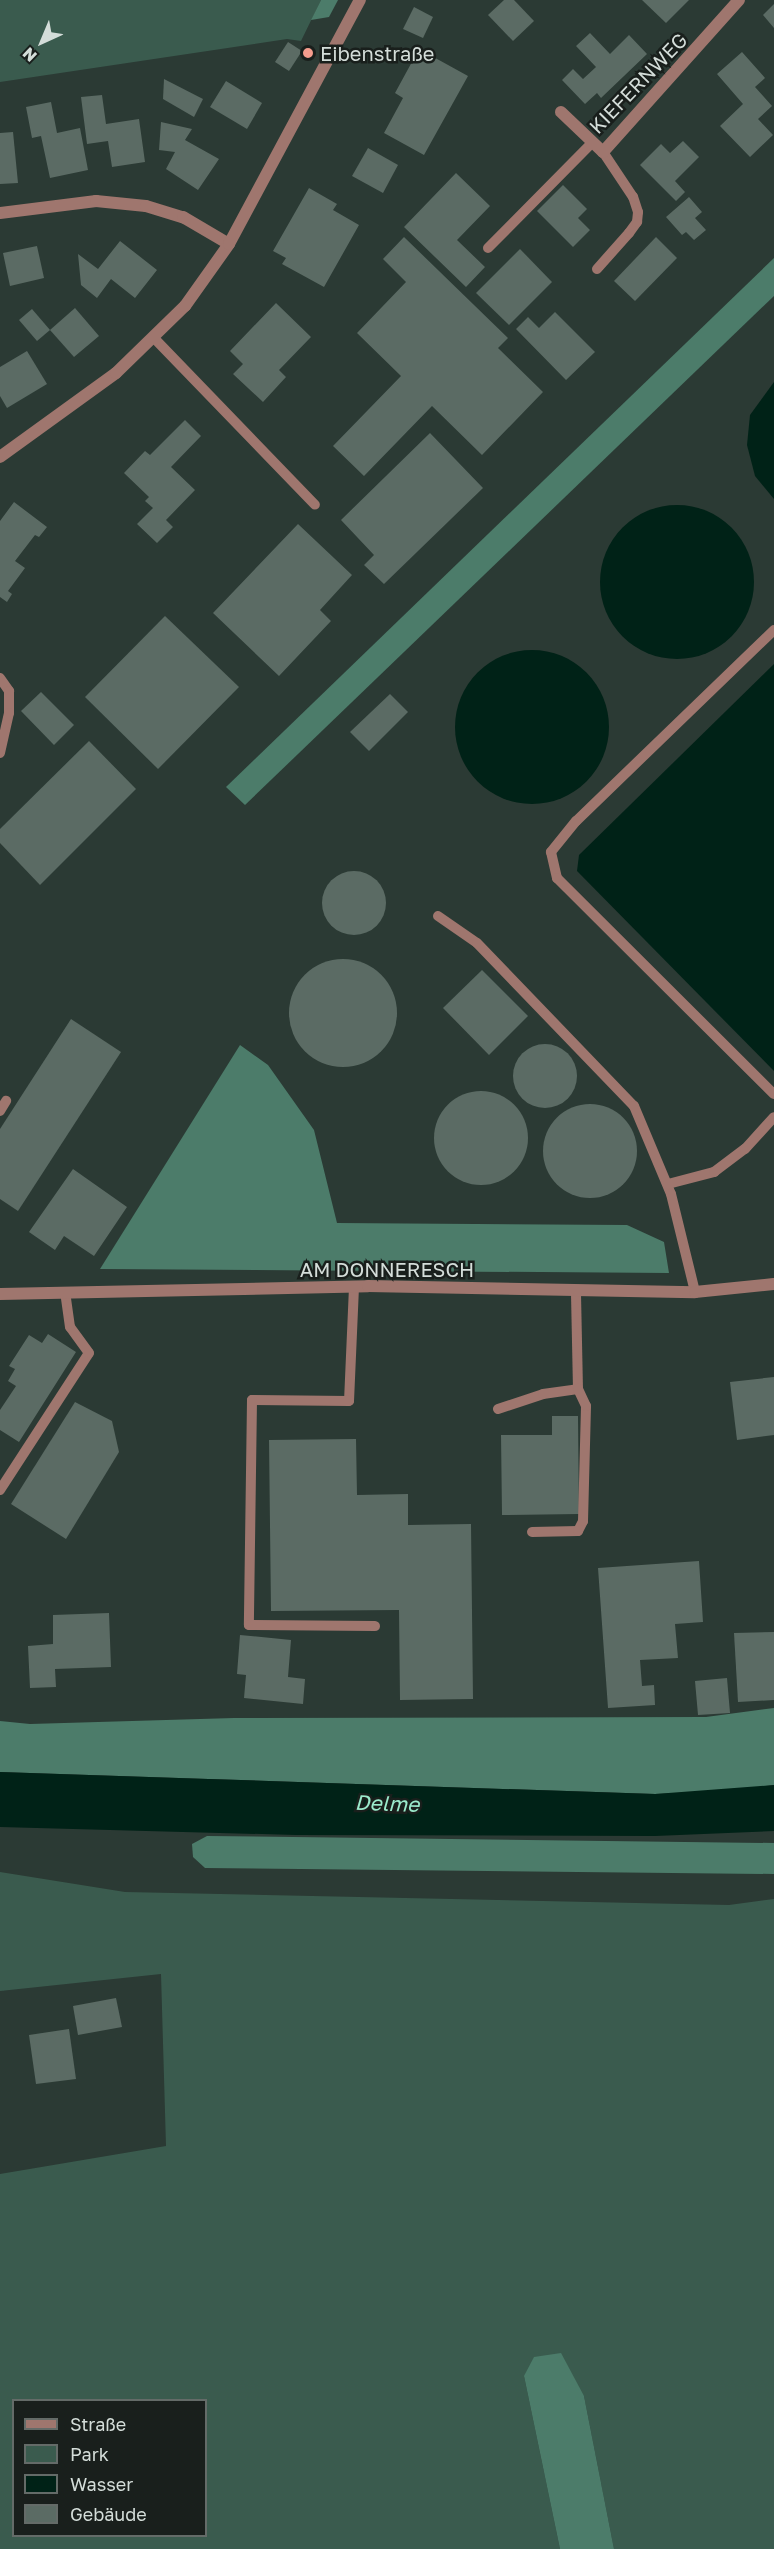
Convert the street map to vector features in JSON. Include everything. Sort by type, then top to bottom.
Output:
[{"type":"street","points":[[0,457],[116,373],[185,306],[229,244],[360,0]]},
{"type":"street","name":"KIEFERNWEG","points":[[561,112],[603,152],[739,0]]},
{"type":"street","points":[[0,213],[96,201],[146,206],[183,217],[229,244]]},
{"type":"street","name":"AM DONNERESCH","points":[[0,1294],[354,1287],[695,1292],[774,1284]]},
{"type":"lane","points":[[488,248],[592,142]]},
{"type":"lane","points":[[597,269],[637,222],[638,212],[633,197],[603,152]]},
{"type":"lane","points":[[153,337],[315,505]]},
{"type":"lane","points":[[774,630],[576,821],[551,852],[557,878],[774,1095]]},
{"type":"lane","points":[[0,678],[9,691],[9,713],[0,753]]},
{"type":"lane","points":[[438,916],[477,943],[634,1106],[668,1184],[695,1292]]},
{"type":"lane","points":[[0,1111],[6,1101]]},
{"type":"lane","points":[[668,1184],[714,1172],[745,1149],[774,1117]]},
{"type":"lane","points":[[354,1287],[348,1401],[252,1400],[249,1625],[375,1626]]},
{"type":"lane","points":[[532,1532],[578,1531],[583,1521],[586,1406],[578,1389],[576,1290]]},
{"type":"lane","points":[[0,1490],[89,1353],[70,1327],[65,1293]]},
{"type":"lane","points":[[498,1409],[543,1394],[578,1389]]},
{"type":"green space","points":[[0,0],[321,0],[301,41],[287,39],[0,82]]},
{"type":"green space","points":[[0,1872],[125,1892],[729,1905],[774,1899],[774,2549],[614,2549],[584,2396],[524,2376],[560,2549],[0,2549],[0,2174],[166,2146],[161,1974],[0,1991]]},
{"type":"shaded area","points":[[321,0],[338,0],[329,17],[311,20]]},
{"type":"shaded area","points":[[774,258],[774,296],[245,805],[226,787]]},
{"type":"shaded area","points":[[240,1045],[268,1065],[314,1130],[337,1223],[627,1225],[664,1242],[669,1273],[100,1269]]},
{"type":"shaded area","points":[[774,1708],[774,1785],[726,1791],[655,1794],[0,1772],[0,1721],[30,1724],[234,1718],[706,1717]]},
{"type":"shaded area","points":[[207,1836],[774,1843],[774,1874],[205,1868],[193,1857],[192,1844]]},
{"type":"shaded area","points":[[561,2353],[584,2396],[614,2549],[560,2549],[524,2376],[534,2357]]},
{"type":"water","points":[[774,382],[774,499],[755,476],[747,445],[750,415]]},
{"type":"water","points":[[677,505],[706,511],[720,518],[731,528],[741,539],[748,553],[754,582],[748,611],[741,625],[731,636],[720,646],[706,653],[677,659],[648,653],[634,646],[623,636],[613,625],[606,611],[600,582],[606,553],[613,539],[623,528],[634,518],[648,511]]},
{"type":"water","points":[[532,650],[561,656],[575,663],[586,673],[596,684],[603,698],[609,727],[603,756],[596,770],[586,781],[575,791],[561,798],[532,804],[503,798],[489,791],[478,781],[468,770],[461,756],[455,727],[461,698],[468,684],[478,673],[489,663],[503,656]]},
{"type":"water","points":[[774,664],[774,1071],[577,871],[579,855]]},
{"type":"water","name":"Delme","points":[[0,1772],[655,1794],[774,1785],[774,1831],[655,1836],[296,1835],[0,1827]]},
{"type":"building","points":[[504,0],[514,0],[534,21],[513,41],[488,15]]},
{"type":"building","points":[[642,0],[689,0],[666,23]]},
{"type":"building","points":[[774,4],[774,28],[763,15]]},
{"type":"building","points":[[414,7],[433,17],[423,38],[403,29]]},
{"type":"building","points":[[590,33],[610,54],[629,35],[647,54],[601,98],[597,93],[585,104],[562,80],[573,69],[583,79],[596,67],[576,46]]},
{"type":"building","points":[[288,42],[302,51],[289,71],[275,62]]},
{"type":"building","points":[[419,49],[468,76],[424,155],[384,133],[403,98],[395,93]]},
{"type":"building","points":[[742,52],[765,78],[755,87],[772,106],[758,119],[773,135],[750,157],[720,126],[743,104],[717,74]]},
{"type":"building","points":[[164,79],[203,99],[194,117],[163,99]]},
{"type":"building","points":[[226,81],[262,103],[247,129],[210,107]]},
{"type":"building","points":[[102,95],[106,124],[139,119],[145,162],[112,167],[108,141],[87,144],[81,97]]},
{"type":"building","points":[[51,102],[57,133],[80,128],[88,170],[50,178],[41,136],[32,138],[26,107]]},
{"type":"building","points":[[161,122],[192,129],[185,140],[219,159],[198,190],[166,169],[175,152],[159,150]]},
{"type":"building","points":[[13,132],[18,183],[0,184],[0,133]]},
{"type":"building","points":[[683,141],[699,157],[675,181],[685,192],[676,201],[640,165],[661,144],[670,153]]},
{"type":"building","points":[[368,148],[398,165],[383,193],[352,176]]},
{"type":"building","points":[[456,173],[490,206],[457,240],[485,267],[466,287],[404,227]]},
{"type":"building","points":[[563,185],[587,209],[578,218],[590,230],[573,247],[537,211]]},
{"type":"building","points":[[309,188],[337,204],[333,210],[359,225],[324,287],[282,264],[286,258],[273,251]]},
{"type":"building","points":[[689,197],[702,212],[695,218],[706,230],[694,240],[686,232],[682,235],[666,217]]},
{"type":"building","points":[[404,237],[508,338],[498,348],[543,392],[482,455],[432,406],[364,476],[333,446],[401,376],[357,333],[406,282],[383,259]]},
{"type":"building","points":[[656,237],[677,258],[635,301],[614,281]]},
{"type":"building","points":[[120,241],[157,270],[135,298],[111,279],[97,298],[81,285],[78,254],[98,269]]},
{"type":"building","points":[[37,246],[44,278],[10,286],[3,253]]},
{"type":"building","points":[[520,249],[552,282],[509,325],[476,293]]},
{"type":"building","points":[[276,303],[311,337],[279,370],[286,377],[263,402],[233,374],[243,364],[230,351]]},
{"type":"building","points":[[75,308],[99,336],[74,357],[50,330]]},
{"type":"building","points":[[32,309],[50,330],[37,341],[19,320]]},
{"type":"building","points":[[555,312],[595,352],[566,380],[516,329],[528,317],[539,328]]},
{"type":"building","points":[[27,351],[47,384],[7,408],[0,396],[0,367]]},
{"type":"building","points":[[185,420],[201,436],[171,467],[195,490],[166,520],[173,527],[157,543],[137,524],[153,508],[145,501],[149,497],[124,473],[145,451],[150,455]]},
{"type":"building","points":[[430,433],[483,488],[384,584],[364,565],[374,555],[341,520]]},
{"type":"building","points":[[14,502],[47,527],[39,537],[35,535],[15,561],[25,568],[8,591],[12,594],[7,602],[0,597],[0,521]]},
{"type":"building","points":[[298,524],[352,575],[320,610],[331,621],[279,676],[213,613]]},
{"type":"building","points":[[165,616],[239,687],[158,769],[85,697]]},
{"type":"building","points":[[41,692],[74,725],[54,745],[21,711]]},
{"type":"building","points":[[390,694],[408,712],[369,751],[350,732]]},
{"type":"building","points":[[89,741],[136,789],[40,885],[0,843],[0,829]]},
{"type":"building","points":[[354,871],[372,877],[380,885],[386,903],[380,921],[372,929],[354,935],[336,929],[328,921],[322,903],[328,885],[336,877]]},
{"type":"building","points":[[343,959],[364,963],[381,975],[393,992],[397,1013],[393,1034],[381,1051],[364,1063],[343,1067],[322,1063],[305,1051],[293,1034],[289,1013],[293,992],[305,975],[322,963]]},
{"type":"building","points":[[482,970],[528,1016],[489,1055],[443,1008]]},
{"type":"building","points":[[71,1019],[121,1052],[18,1211],[0,1199],[0,1129]]},
{"type":"building","points":[[545,1044],[563,1050],[571,1058],[577,1076],[571,1094],[563,1102],[545,1108],[527,1102],[519,1094],[513,1076],[519,1058],[527,1050]]},
{"type":"building","points":[[481,1091],[499,1095],[514,1105],[524,1120],[528,1138],[524,1156],[514,1171],[499,1181],[481,1185],[463,1181],[448,1171],[438,1156],[434,1138],[438,1120],[448,1105],[463,1095]]},
{"type":"building","points":[[590,1104],[608,1108],[623,1118],[633,1133],[637,1151],[633,1169],[623,1184],[608,1194],[590,1198],[572,1194],[557,1184],[547,1169],[543,1151],[547,1133],[557,1118],[572,1108]]},
{"type":"building","points":[[73,1169],[127,1207],[94,1256],[64,1236],[55,1250],[29,1232]]},
{"type":"building","points":[[48,1334],[76,1352],[19,1442],[0,1430],[0,1410],[16,1386],[8,1381],[15,1369],[9,1366],[29,1335],[42,1343]]},
{"type":"building","points":[[774,1377],[774,1435],[737,1440],[730,1382]]},
{"type":"building","points":[[75,1402],[112,1421],[119,1452],[66,1539],[11,1504]]},
{"type":"building","points":[[552,1416],[578,1416],[579,1514],[502,1515],[501,1435],[552,1435]]},
{"type":"building","points":[[356,1439],[357,1495],[408,1494],[408,1525],[471,1524],[473,1699],[400,1700],[399,1610],[271,1611],[269,1440]]},
{"type":"building","points":[[699,1561],[703,1622],[675,1624],[678,1658],[640,1660],[642,1686],[654,1685],[655,1705],[608,1708],[598,1568]]},
{"type":"building","points":[[109,1613],[111,1667],[55,1669],[56,1687],[30,1688],[28,1646],[53,1644],[53,1615]]},
{"type":"building","points":[[774,1632],[774,1700],[738,1702],[734,1633]]},
{"type":"building","points":[[240,1635],[291,1640],[288,1677],[305,1679],[303,1704],[244,1698],[246,1675],[237,1674]]},
{"type":"building","points":[[727,1678],[730,1713],[698,1715],[695,1681]]},
{"type":"building","points":[[116,1998],[122,2027],[78,2035],[73,2006]]},
{"type":"building","points":[[69,2029],[76,2079],[36,2084],[29,2035]]},
{"type":"place","name":"Eibenstraße","points":[[308,53]]}]
